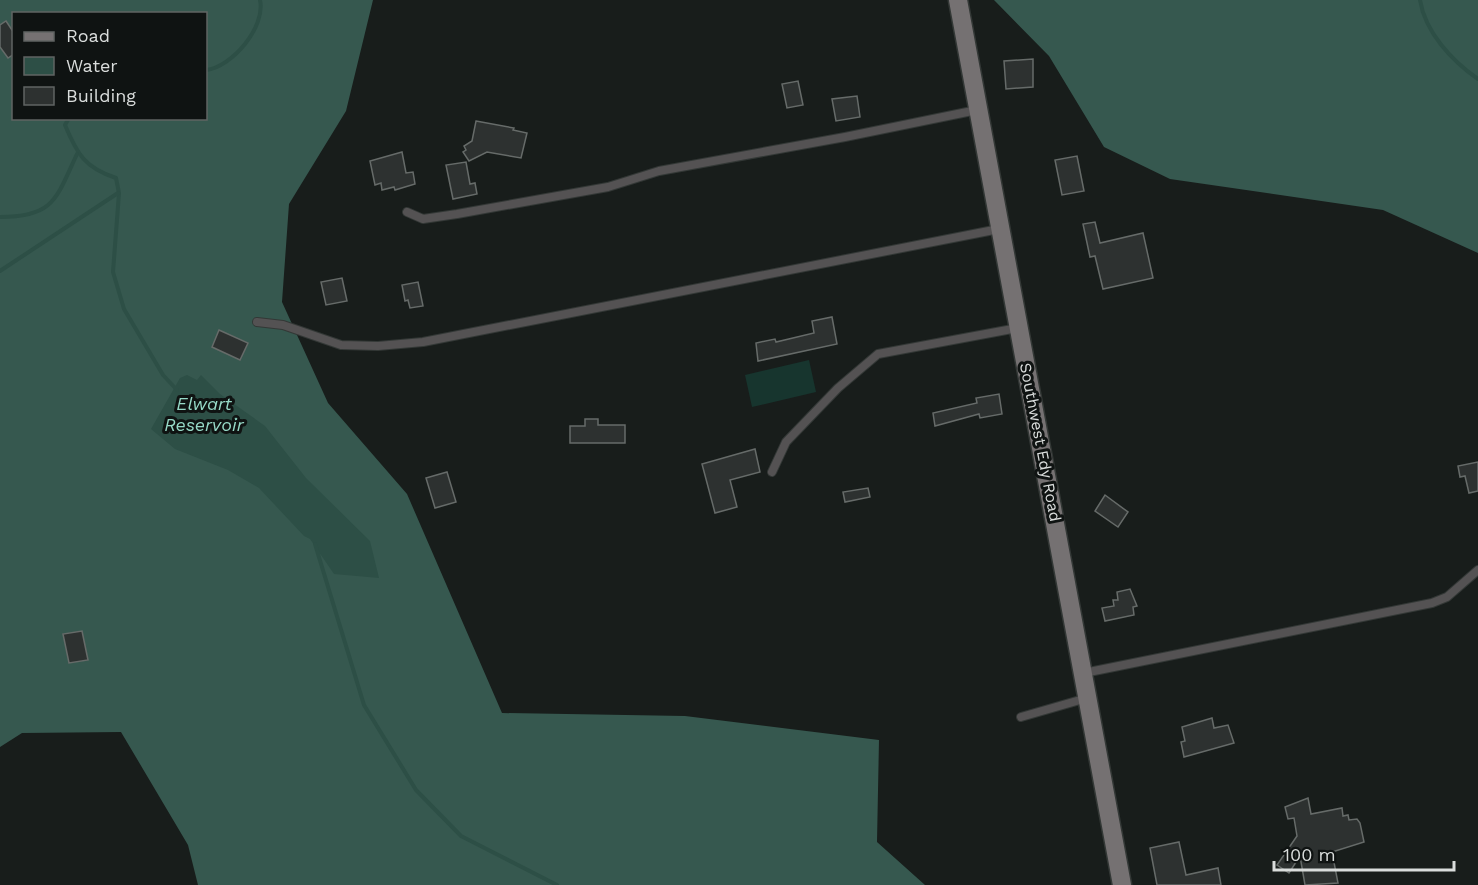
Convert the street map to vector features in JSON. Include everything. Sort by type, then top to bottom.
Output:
[{"type":"street","name":"Southwest Edy Road","points":[[958,0],[1089,697],[1122,885]]},
{"type":"lane","points":[[407,212],[423,219],[492,208],[608,187],[659,171],[845,137],[979,109]]},
{"type":"lane","points":[[257,322],[283,325],[341,345],[378,346],[423,342],[1001,229]]},
{"type":"lane","points":[[772,472],[786,442],[838,388],[878,354],[1019,328]]},
{"type":"lane","points":[[1084,673],[1432,603],[1447,597],[1478,570]]},
{"type":"lane","points":[[1021,717],[1089,697]]},
{"type":"shaded area","points":[[0,0],[373,0],[346,111],[289,204],[282,302],[328,403],[407,494],[502,713],[685,716],[879,740],[877,842],[925,885],[198,885],[188,845],[121,732],[22,733],[0,747]]},
{"type":"shaded area","points":[[994,0],[1478,0],[1478,253],[1383,210],[1170,179],[1104,147],[1049,56]]},
{"type":"shaded area","points":[[809,360],[816,392],[752,407],[745,375]]},
{"type":"water","name":"Elwart Reservoir","points":[[187,375],[197,380],[201,375],[220,394],[265,426],[306,478],[370,541],[379,578],[334,574],[310,539],[304,536],[259,488],[228,470],[175,449],[151,429],[180,378]]},
{"type":"building","points":[[6,21],[12,30],[12,55],[8,58],[0,47],[0,25]]},
{"type":"building","points":[[1033,59],[1033,87],[1006,89],[1004,61]]},
{"type":"building","points":[[798,81],[803,105],[787,108],[782,84]]},
{"type":"building","points":[[857,96],[860,117],[836,121],[832,99]]},
{"type":"building","points":[[476,121],[514,128],[513,130],[527,133],[521,158],[487,152],[469,161],[463,152],[466,150],[464,146],[472,141]]},
{"type":"building","points":[[402,152],[406,173],[413,172],[415,184],[395,190],[394,187],[382,190],[381,183],[375,185],[370,161]]},
{"type":"building","points":[[1077,156],[1084,191],[1062,195],[1055,160]]},
{"type":"building","points":[[466,162],[470,184],[475,183],[477,194],[453,199],[446,165]]},
{"type":"building","points":[[1095,222],[1100,243],[1143,233],[1153,278],[1103,289],[1095,256],[1090,257],[1083,224]]},
{"type":"building","points":[[342,278],[347,301],[326,305],[321,282]]},
{"type":"building","points":[[418,282],[423,306],[410,308],[408,300],[405,301],[402,285]]},
{"type":"building","points":[[832,317],[837,344],[758,361],[756,343],[775,339],[776,342],[814,333],[812,321]]},
{"type":"building","points":[[219,330],[248,343],[240,360],[212,347]]},
{"type":"building","points":[[999,394],[1002,414],[980,418],[979,414],[935,426],[933,413],[977,403],[976,398]]},
{"type":"building","points":[[585,419],[598,419],[598,425],[625,425],[625,443],[570,443],[570,426],[585,426]]},
{"type":"building","points":[[755,449],[760,472],[730,480],[737,507],[715,513],[702,464]]},
{"type":"building","points":[[1478,462],[1478,491],[1469,493],[1465,476],[1460,477],[1458,466]]},
{"type":"building","points":[[447,472],[456,502],[435,508],[426,478]]},
{"type":"building","points":[[868,488],[870,497],[845,502],[843,492]]},
{"type":"building","points":[[1105,495],[1128,512],[1118,527],[1095,511]]},
{"type":"building","points":[[1130,589],[1137,606],[1133,607],[1134,615],[1105,621],[1102,608],[1114,606],[1113,600],[1118,600],[1117,592]]},
{"type":"building","points":[[82,631],[88,660],[69,663],[63,634]]},
{"type":"building","points":[[1212,718],[1214,728],[1228,725],[1234,743],[1184,757],[1181,742],[1185,741],[1182,727]]},
{"type":"building","points":[[1308,798],[1311,814],[1342,808],[1343,816],[1348,815],[1349,820],[1357,819],[1360,823],[1364,842],[1332,852],[1338,883],[1305,885],[1300,856],[1289,873],[1277,865],[1297,836],[1294,818],[1288,819],[1285,807]]},
{"type":"building","points":[[1179,842],[1186,875],[1218,868],[1221,885],[1157,885],[1150,848]]},
{"type":"waterway","points":[[207,70],[226,62],[245,44],[258,22],[260,0]]},
{"type":"waterway","points":[[1420,0],[1428,23],[1441,45],[1459,64],[1478,79]]},
{"type":"waterway","points":[[68,120],[65,125],[83,159],[97,170],[116,178],[119,193],[113,272],[124,309],[163,375],[177,390]]},
{"type":"waterway","points":[[0,217],[18,216],[43,209],[58,194],[77,154]]},
{"type":"waterway","points":[[0,271],[118,193]]},
{"type":"waterway","points":[[315,544],[364,705],[416,790],[461,836],[557,885]]}]
